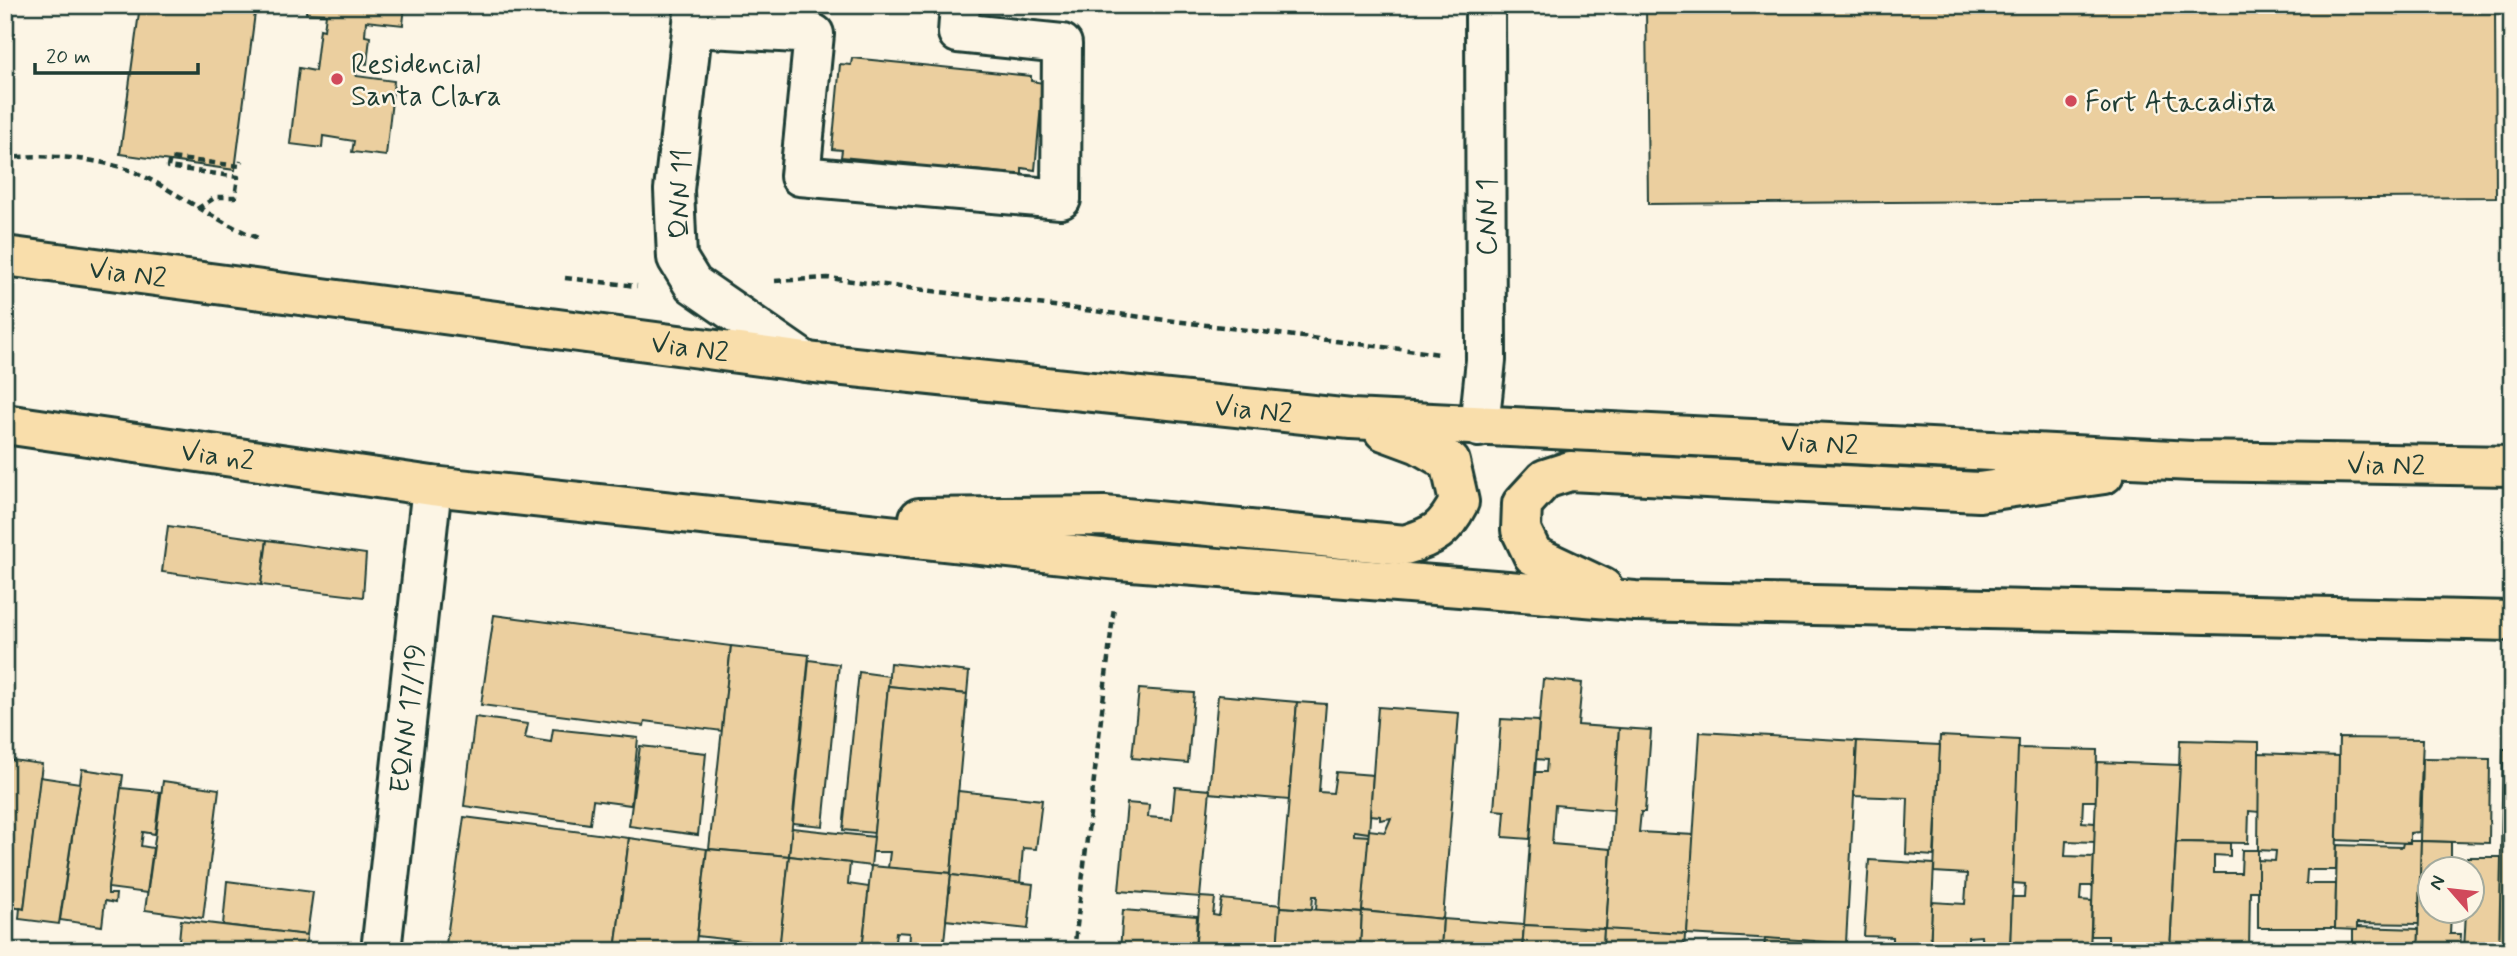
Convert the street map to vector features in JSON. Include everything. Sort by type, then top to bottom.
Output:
[{"type":"main road","name":"Via N2","points":[[5,256],[806,362],[1352,419],[1479,428],[2192,461],[2512,466]]},
{"type":"main road","points":[[749,520],[1104,516],[1405,545],[1435,535],[1449,522],[1460,502],[1450,462],[1419,444],[1352,419]]},
{"type":"main road","name":"Via n2","points":[[5,424],[432,486]]},
{"type":"main road","points":[[1634,601],[1562,571],[1532,555],[1521,530],[1522,504],[1545,480],[1570,471],[1979,492],[2192,461]]},
{"type":"main road","points":[[432,486],[1119,561],[1634,601],[2512,621]]},
{"type":"street","points":[[694,16],[815,20],[800,176],[1061,199],[1062,44],[957,33],[960,5]]},
{"type":"street","name":"CNN 1","points":[[1479,428],[1486,360],[1485,5]]},
{"type":"street","name":"QNN 11","points":[[694,16],[674,190],[677,258],[693,284],[806,362]]},
{"type":"street","name":"EQNN 17/19","points":[[381,951],[432,486]]},
{"type":"path","points":[[197,209],[216,197],[235,197],[238,177],[168,167],[170,158],[240,166],[241,161]]},
{"type":"path","points":[[1074,951],[1119,561]]},
{"type":"building","points":[[140,5],[256,5],[235,170],[120,154]]},
{"type":"building","name":"Residencial Santa Clara","points":[[307,5],[405,5],[403,25],[366,21],[365,36],[370,37],[367,64],[358,63],[356,76],[394,81],[386,156],[352,152],[354,141],[323,136],[322,148],[290,144],[299,68],[315,71],[320,29],[324,30],[326,14],[306,13]]},
{"type":"building","name":"Fort Atacadista","points":[[1646,5],[2495,5],[2496,197],[1648,204]]},
{"type":"building","points":[[852,58],[1031,76],[1031,81],[1043,83],[1035,170],[1022,168],[1022,175],[947,167],[945,180],[914,176],[915,164],[841,157],[842,150],[832,149],[840,64],[851,65]]},
{"type":"building","points":[[168,526],[267,540],[261,585],[162,572]]},
{"type":"building","points":[[267,540],[366,554],[363,597],[261,585]]},
{"type":"building","points":[[494,615],[731,646],[722,731],[645,721],[644,726],[481,705]]},
{"type":"building","points":[[731,646],[809,655],[789,856],[709,849]]},
{"type":"building","points":[[809,660],[839,664],[823,826],[793,823]]},
{"type":"building","points":[[890,663],[969,672],[967,694],[888,686]]},
{"type":"building","points":[[859,672],[889,676],[874,833],[843,830]]},
{"type":"building","points":[[1543,679],[1582,683],[1578,725],[1619,728],[1614,810],[1555,805],[1552,844],[1611,849],[1606,930],[1524,925],[1535,772],[1546,772],[1547,760],[1536,759]]},
{"type":"building","points":[[888,686],[967,694],[951,873],[888,868],[890,852],[872,852]]},
{"type":"building","points":[[1139,689],[1194,693],[1188,763],[1132,758]]},
{"type":"building","points":[[1218,695],[1297,702],[1289,800],[1209,793]]},
{"type":"building","points":[[1297,702],[1326,704],[1319,792],[1333,793],[1336,772],[1373,775],[1369,833],[1354,831],[1354,835],[1369,836],[1362,913],[1316,910],[1317,896],[1313,896],[1312,909],[1280,907]]},
{"type":"building","points":[[1378,707],[1459,713],[1443,919],[1362,911],[1369,830],[1385,832],[1391,818],[1380,820],[1380,816],[1370,815]]},
{"type":"building","points":[[475,717],[528,724],[525,738],[551,742],[553,729],[638,738],[631,805],[593,800],[590,824],[464,806]]},
{"type":"building","points":[[1501,719],[1539,721],[1530,839],[1503,837],[1505,811],[1494,810]]},
{"type":"building","points":[[1619,728],[1651,730],[1645,812],[1641,812],[1639,832],[1694,835],[1687,934],[1606,930]]},
{"type":"building","points":[[1700,732],[1857,741],[1846,943],[1687,934]]},
{"type":"building","points":[[1940,736],[2019,740],[2010,951],[1982,950],[1981,936],[1968,937],[1968,950],[1930,949],[1932,902],[1965,904],[1967,874],[1934,872]]},
{"type":"building","points":[[2339,738],[2423,739],[2419,832],[2410,833],[2410,843],[2337,840]]},
{"type":"building","points":[[2180,740],[2259,742],[2259,812],[2249,811],[2248,843],[2176,842]]},
{"type":"building","points":[[1857,741],[1940,745],[1934,856],[1906,854],[1908,798],[1854,796]]},
{"type":"building","points":[[640,746],[706,753],[698,835],[629,826]]},
{"type":"building","points":[[2018,748],[2097,750],[2096,801],[2083,801],[2082,822],[2095,823],[2095,842],[2066,841],[2065,856],[2094,857],[2093,886],[2081,886],[2080,900],[2092,901],[2090,951],[2010,949],[2012,897],[2024,897],[2025,884],[2013,883]]},
{"type":"building","points":[[2503,749],[2512,749],[2512,951],[2499,951]]},
{"type":"building","points":[[2259,753],[2339,756],[2336,870],[2307,870],[2306,884],[2336,884],[2335,928],[2258,928],[2258,860],[2275,861],[2276,851],[2258,850]]},
{"type":"building","points":[[2423,758],[2490,759],[2489,843],[2421,841]]},
{"type":"building","points":[[5,759],[42,764],[24,909],[5,906]]},
{"type":"building","points":[[2097,762],[2180,765],[2170,951],[2127,951],[2127,946],[2108,945],[2108,936],[2091,936]]},
{"type":"building","points":[[82,769],[123,775],[108,888],[108,894],[116,894],[115,903],[105,901],[102,926],[60,920]]},
{"type":"building","points":[[40,777],[80,783],[59,924],[19,919],[20,908],[24,909]]},
{"type":"building","points":[[163,781],[219,789],[203,918],[145,910]]},
{"type":"building","points":[[1175,787],[1210,790],[1200,897],[1119,891],[1127,803],[1149,805],[1148,817],[1172,819]]},
{"type":"building","points":[[121,788],[160,792],[155,834],[143,832],[141,846],[153,848],[147,893],[108,888]]},
{"type":"building","points":[[958,791],[1042,800],[1036,849],[1023,848],[1020,883],[951,875]]},
{"type":"building","points":[[464,817],[629,838],[615,951],[445,951]]},
{"type":"building","points":[[792,828],[874,837],[871,866],[789,856]]},
{"type":"building","points":[[629,838],[707,849],[695,951],[615,951]]},
{"type":"building","points":[[2421,841],[2421,855],[2416,855],[2416,924],[2357,923],[2357,930],[2335,929],[2337,845],[2402,847],[2403,843]]},
{"type":"building","points":[[2421,841],[2451,842],[2451,855],[2421,855]]},
{"type":"building","points":[[2176,842],[2230,843],[2230,856],[2214,855],[2214,873],[2241,873],[2242,850],[2258,850],[2258,891],[2250,891],[2249,951],[2170,951]]},
{"type":"building","points":[[707,849],[789,856],[780,945],[697,936]]},
{"type":"building","points":[[789,856],[850,863],[848,884],[869,887],[862,951],[779,951]]},
{"type":"building","points":[[2486,857],[2501,857],[2499,951],[2464,951],[2465,925],[2486,925]]},
{"type":"building","points":[[1869,860],[1934,864],[1930,949],[1893,946],[1893,937],[1864,936]]},
{"type":"building","points":[[871,866],[951,873],[943,951],[908,951],[909,933],[896,932],[894,951],[862,951]]},
{"type":"building","points":[[951,875],[1033,884],[1028,929],[946,920]]},
{"type":"building","points":[[227,881],[313,892],[307,935],[223,925]]},
{"type":"building","points":[[1200,897],[1215,898],[1213,915],[1219,916],[1222,899],[1281,905],[1277,951],[1195,951]]},
{"type":"building","points":[[1280,907],[1362,913],[1360,951],[1306,948],[1306,951],[1277,951]]},
{"type":"building","points":[[1123,910],[1197,916],[1195,951],[1120,951]]},
{"type":"building","points":[[1362,911],[1443,919],[1441,951],[1360,951]]},
{"type":"building","points":[[1443,919],[1524,925],[1522,951],[1441,951]]},
{"type":"building","points":[[181,920],[307,935],[305,951],[178,951]]},
{"type":"building","points":[[1524,925],[1604,929],[1603,951],[1522,951]]},
{"type":"building","points":[[2419,925],[2450,925],[2450,934],[2461,934],[2460,951],[2418,951]]},
{"type":"building","points":[[2357,927],[2419,929],[2418,951],[2334,951],[2335,944],[2353,944],[2353,930],[2357,930]]},
{"type":"building","points":[[1604,929],[1685,934],[1684,951],[1603,951]]},
{"type":"building","points":[[1765,938],[1814,941],[1813,951],[1764,951]]},
{"type":"building","points":[[1846,943],[1930,949],[1930,951],[1846,951]]},
{"type":"place","name":"Residencial Santa Clara","points":[[337,79]]},
{"type":"place","name":"Fort Atacadista","points":[[2071,101]]}]
